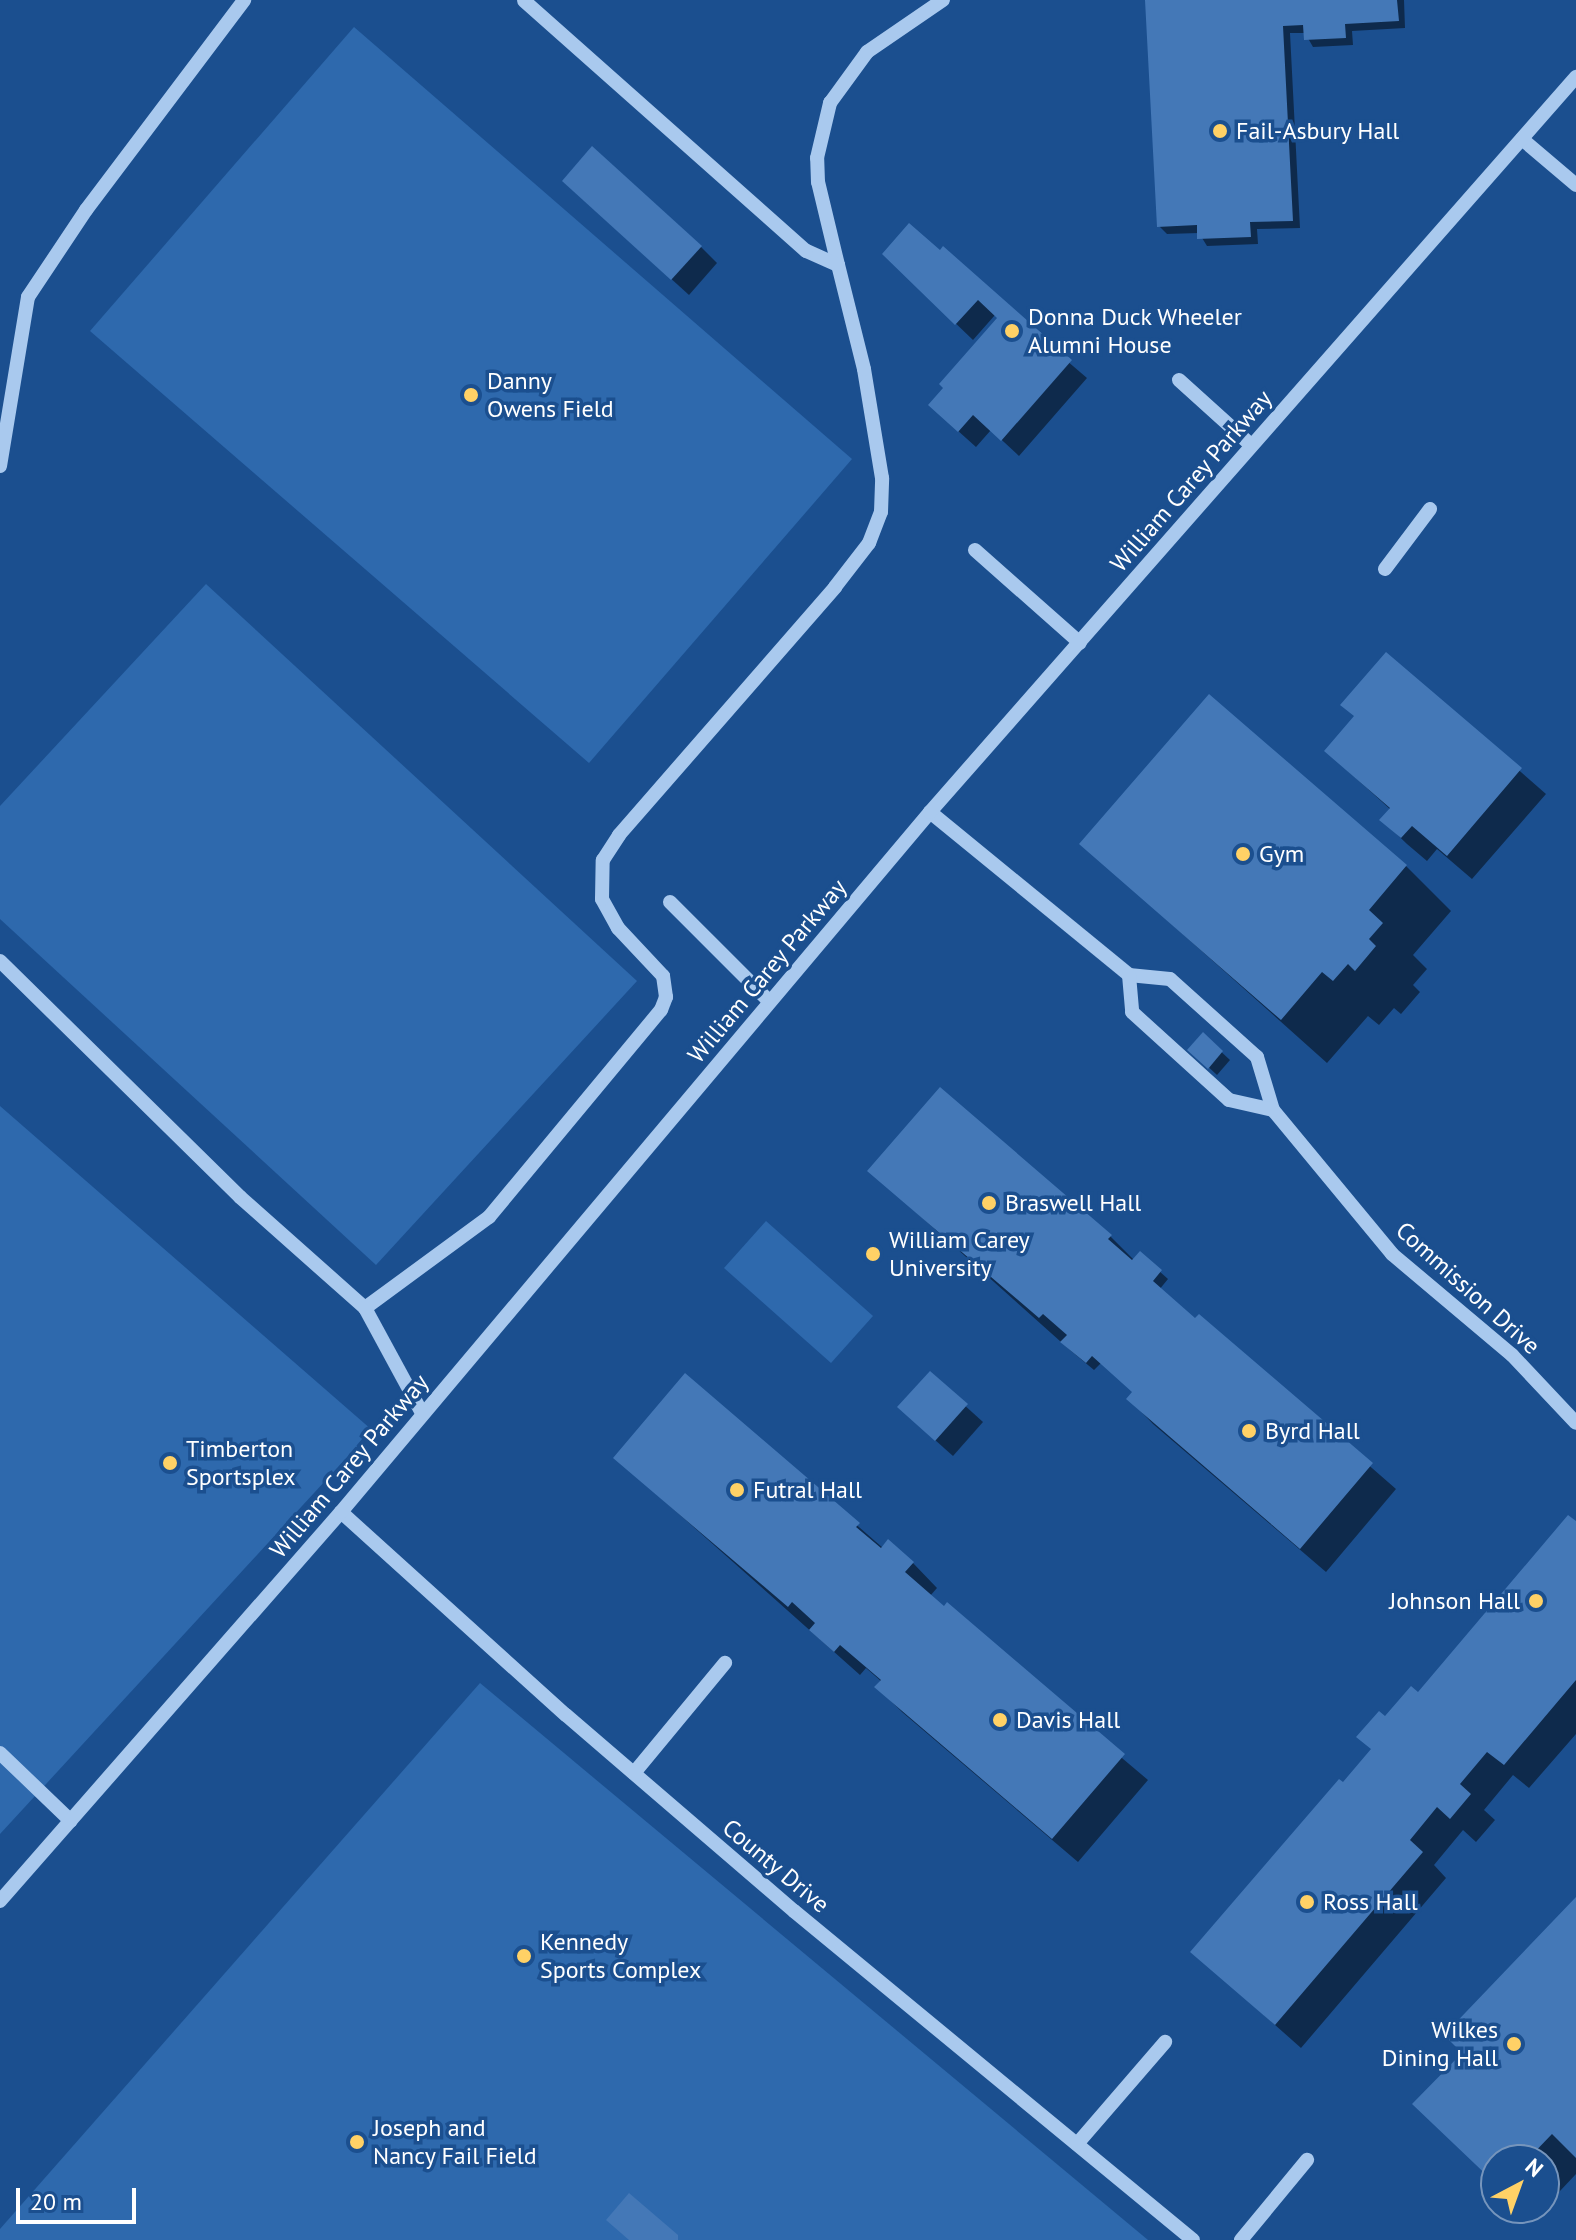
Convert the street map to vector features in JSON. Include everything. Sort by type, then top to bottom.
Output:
[{"type":"street","points":[[0,466],[28,297],[86,210],[244,0]]},
{"type":"street","points":[[522,0],[806,251],[838,265]]},
{"type":"street","points":[[365,1308],[489,1217],[661,1010],[666,997],[663,976],[618,928],[602,899],[603,860],[619,835],[835,587],[878,528],[882,478],[864,369],[818,182],[817,158],[830,103],[867,52],[943,0]]},
{"type":"street","name":"William Carey Parkway","points":[[0,1901],[341,1512],[930,812],[1576,77]]},
{"type":"street","points":[[1522,139],[1576,185]]},
{"type":"street","points":[[1179,380],[1251,445]]},
{"type":"street","points":[[1385,569],[1430,509]]},
{"type":"street","points":[[975,550],[1080,643]]},
{"type":"street","points":[[930,812],[1129,975],[1132,1012],[1229,1100],[1273,1110]]},
{"type":"street","points":[[670,902],[770,1002]]},
{"type":"street","points":[[0,961],[240,1197],[365,1308],[422,1413]]},
{"type":"street","name":"Commission Drive","points":[[1129,975],[1170,979],[1257,1057],[1273,1110],[1392,1254],[1512,1355],[1576,1423]]},
{"type":"street","name":"County Drive","points":[[341,1512],[634,1773],[1193,2240]]},
{"type":"street","points":[[634,1773],[725,1663]]},
{"type":"street","points":[[0,1753],[71,1821]]},
{"type":"street","points":[[1077,2144],[1165,2042]]},
{"type":"street","points":[[1241,2240],[1307,2160]]},
{"type":"shaded area","name":"Danny Owens Field","points":[[354,27],[852,459],[589,763],[90,331]]},
{"type":"shaded area","points":[[206,584],[637,981],[376,1265],[0,919],[0,806]]},
{"type":"shaded area","name":"Timberton Sportsplex","points":[[0,1106],[372,1430],[0,1834]]},
{"type":"shaded area","points":[[766,1221],[873,1316],[831,1363],[724,1268]]},
{"type":"shaded area","name":"Kennedy Sports Complex","points":[[480,1683],[1148,2240],[0,2240],[0,2229]]},
{"type":"building","name":"Fail-Asbury Hall","points":[[1145,0],[1397,0],[1399,21],[1345,24],[1346,38],[1304,40],[1303,25],[1283,26],[1293,221],[1250,222],[1251,237],[1197,239],[1197,225],[1157,227]]},
{"type":"building","points":[[592,146],[702,246],[671,280],[562,181]]},
{"type":"building","name":"Donna Duck Wheeler Alumni House","points":[[909,223],[940,250],[943,246],[1072,360],[1001,441],[973,415],[958,432],[928,405],[943,388],[939,384],[997,318],[978,300],[955,325],[882,254]]},
{"type":"building","points":[[1386,652],[1522,768],[1447,856],[1412,826],[1401,838],[1379,820],[1390,808],[1324,751],[1354,716],[1340,705]]},
{"type":"building","name":"Gym","points":[[1209,694],[1407,865],[1369,910],[1383,923],[1369,939],[1376,946],[1355,971],[1348,964],[1333,981],[1322,972],[1281,1020],[1079,844]]},
{"type":"building","points":[[1203,1032],[1223,1051],[1208,1069],[1187,1050]]},
{"type":"building","points":[[940,1087],[1112,1235],[1108,1239],[1132,1260],[1140,1251],[1162,1270],[1153,1281],[1195,1318],[1199,1314],[1373,1463],[1300,1549],[1126,1399],[1132,1392],[1092,1356],[1086,1363],[1060,1342],[1067,1335],[1043,1314],[1039,1318],[867,1171]]},
{"type":"building","points":[[930,1371],[968,1404],[935,1441],[897,1407]]},
{"type":"building","points":[[685,1373],[860,1523],[856,1527],[881,1548],[888,1539],[914,1562],[905,1572],[944,1606],[947,1602],[1125,1754],[1052,1839],[874,1687],[881,1680],[840,1645],[834,1652],[809,1630],[815,1623],[792,1602],[788,1607],[613,1458]]},
{"type":"building","points":[[1568,1515],[1576,1521],[1576,1680],[1504,1765],[1487,1752],[1460,1784],[1471,1794],[1450,1819],[1437,1807],[1410,1840],[1423,1852],[1275,2025],[1190,1952],[1339,1779],[1343,1782],[1371,1749],[1356,1737],[1379,1711],[1385,1716],[1411,1686],[1418,1692]]},
{"type":"building","name":"Wilkes Dining Hall","points":[[1576,1897],[1576,2158],[1552,2134],[1542,2144],[1480,2144],[1480,2169],[1412,2104],[1462,2053],[1444,2035]]},
{"type":"building","points":[[629,2193],[678,2235],[678,2240],[629,2240],[606,2220]]},
{"type":"place","name":"Fail-Asbury Hall","points":[[1220,131]]},
{"type":"place","name":"Donna Duck Wheeler Alumni House","points":[[1012,331]]},
{"type":"place","name":"Danny Owens Field","points":[[471,395]]},
{"type":"place","name":"Gym","points":[[1243,854]]},
{"type":"place","name":"Braswell Hall","points":[[989,1203]]},
{"type":"place","name":"William Carey University","points":[[873,1254]]},
{"type":"place","name":"Byrd Hall","points":[[1249,1431]]},
{"type":"place","name":"Timberton Sportsplex","points":[[170,1463]]},
{"type":"place","name":"Futral Hall","points":[[737,1490]]},
{"type":"place","name":"Johnson Hall","points":[[1536,1601]]},
{"type":"place","name":"Davis Hall","points":[[1000,1720]]},
{"type":"place","name":"Ross Hall","points":[[1307,1902]]},
{"type":"place","name":"Kennedy Sports Complex","points":[[524,1956]]},
{"type":"place","name":"Wilkes Dining Hall","points":[[1514,2044]]},
{"type":"place","name":"Joseph and Nancy Fail Field","points":[[357,2142]]}]
